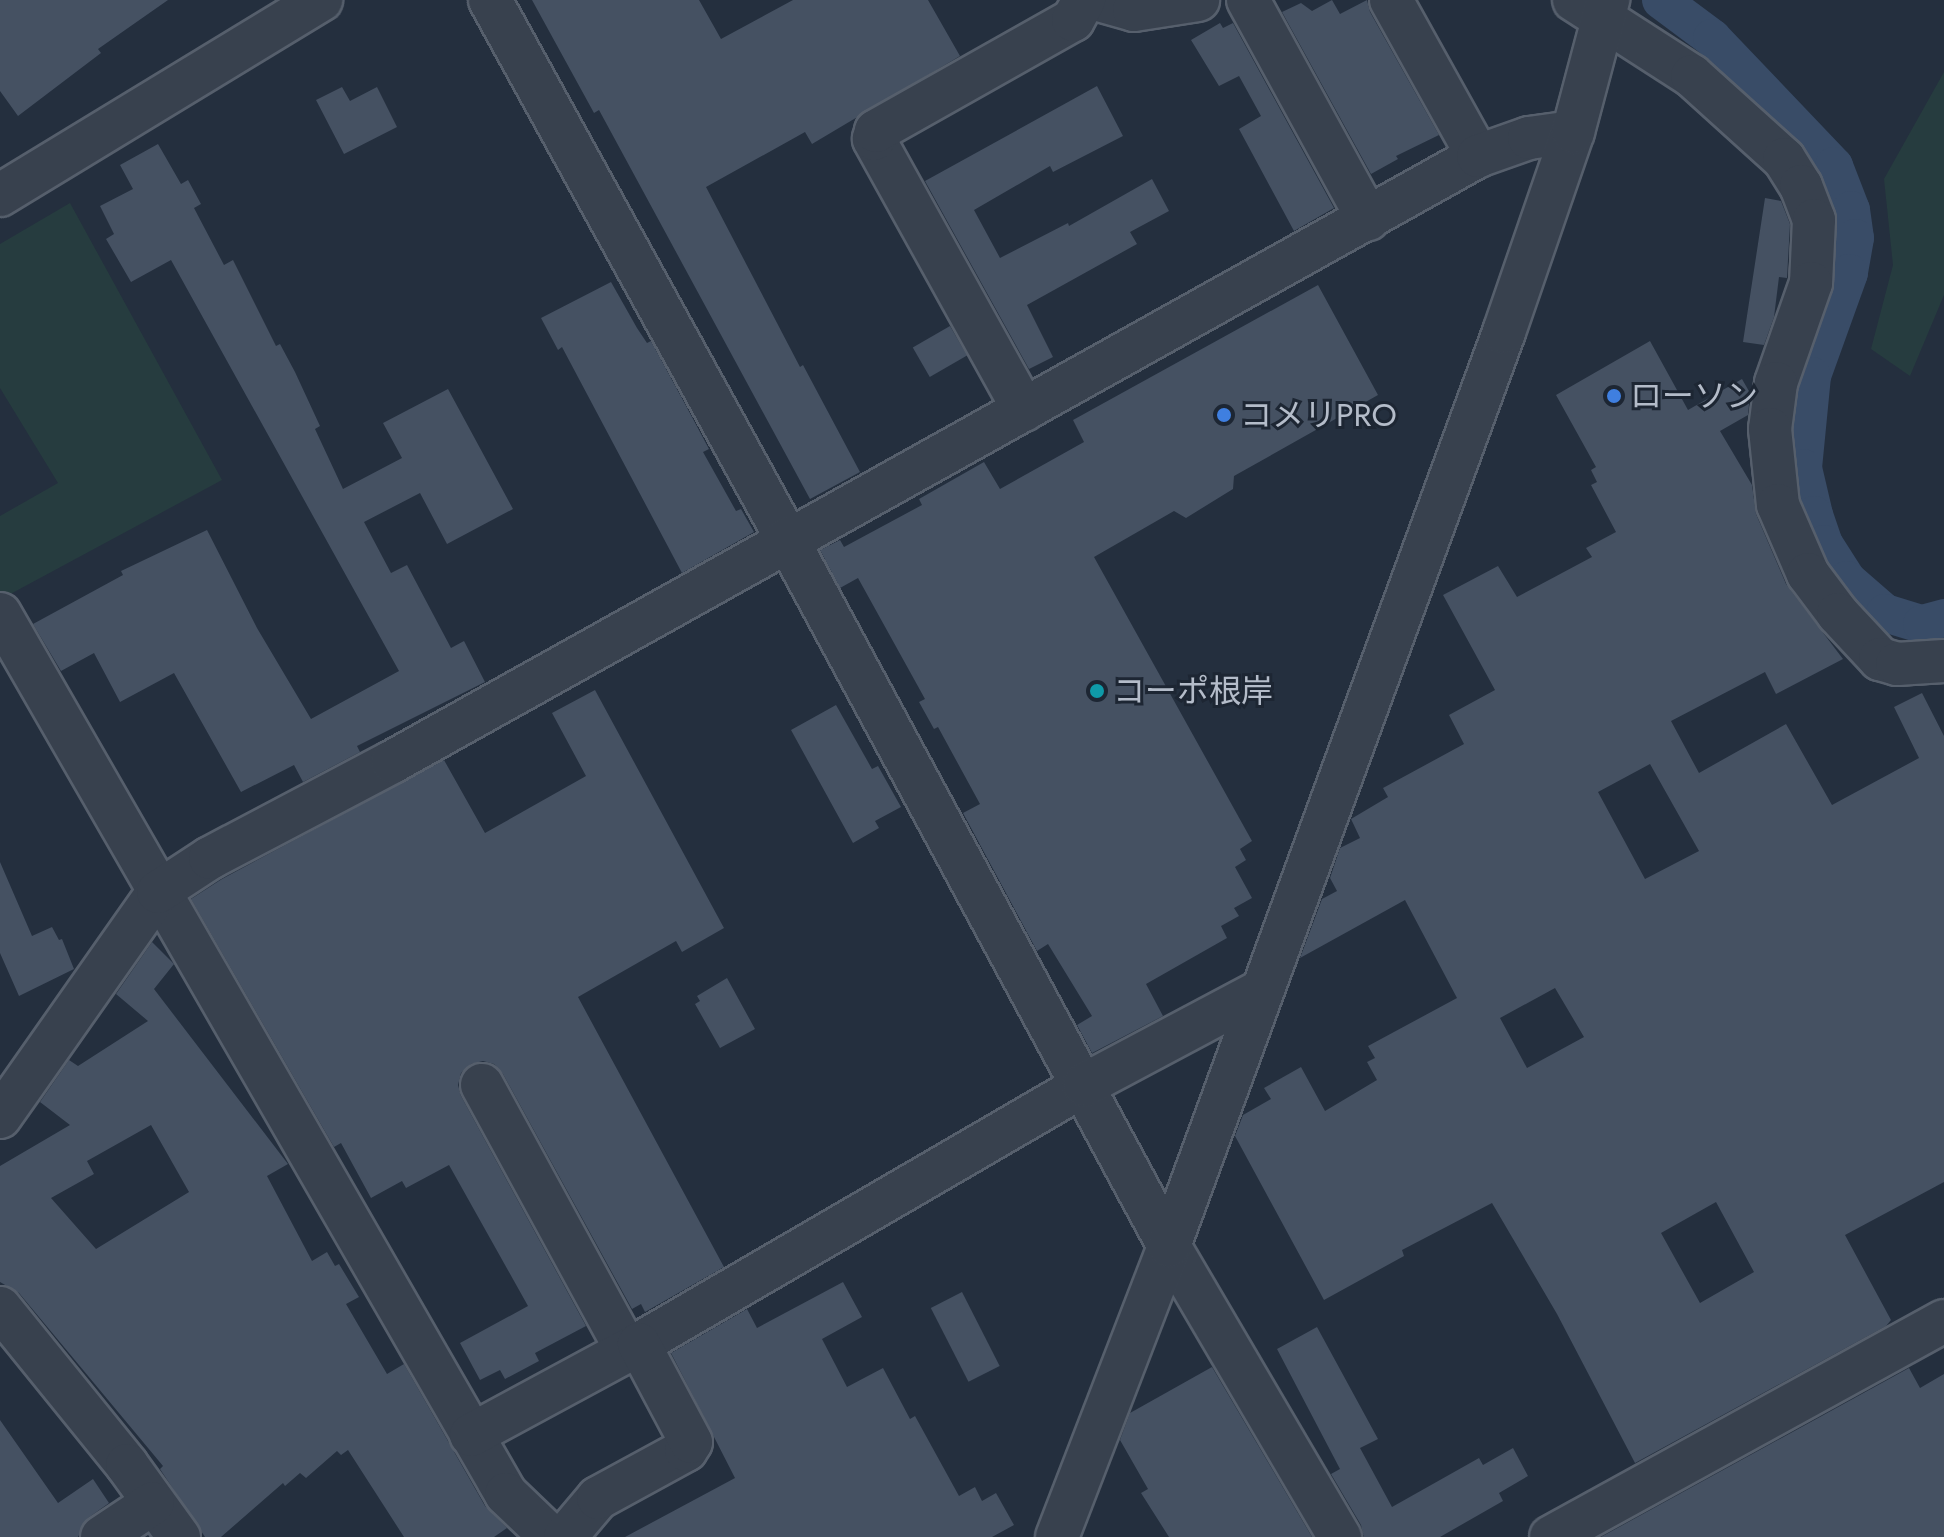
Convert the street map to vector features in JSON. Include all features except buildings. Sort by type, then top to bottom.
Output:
[{"type":"street","points":[[0,195],[321,0]]},
{"type":"street","points":[[490,0],[787,539],[1169,1246],[1340,1537]]},
{"type":"street","points":[[1024,410],[874,139],[876,131],[1073,20],[1084,0]]},
{"type":"street","points":[[1099,0],[1134,10],[1198,0]]},
{"type":"street","points":[[1248,0],[1368,219]]},
{"type":"street","points":[[1391,0],[1478,156]]},
{"type":"street","points":[[1057,1537],[1169,1246],[1499,347],[1573,132],[1596,6],[1692,76],[1751,126],[1784,159],[1801,186],[1814,220],[1811,283],[1776,383],[1770,429],[1778,505],[1808,574],[1838,614],[1880,659],[1897,664],[1944,661]]},
{"type":"street","points":[[0,1117],[158,892],[210,858],[380,769],[787,539],[1478,156],[1529,138],[1573,132]]},
{"type":"street","points":[[0,614],[506,1494],[550,1536],[598,1498],[686,1450],[691,1442],[633,1348],[482,1085]]},
{"type":"street","points":[[471,1435],[633,1348],[1084,1085],[1261,991]]},
{"type":"street","points":[[0,1308],[179,1537]]},
{"type":"street","points":[[1551,1537],[1944,1321]]},
{"type":"street","points":[[102,1537],[153,1503]]},
{"type":"green space","points":[[1944,72],[1944,295],[1910,376],[1871,349],[1893,265],[1884,179]]},
{"type":"green space","points":[[70,203],[222,480],[3,598],[0,592],[0,516],[58,483],[0,388],[0,244]]},
{"type":"waterway","points":[[1661,0],[1712,38],[1834,166],[1851,210],[1855,238],[1849,273],[1812,376],[1803,468],[1814,515],[1824,544],[1847,580],[1885,613],[1922,624],[1944,618]]},
{"type":"place","name":"ローソン","points":[[1614,396]]},
{"type":"place","name":"コメリPRO","points":[[1224,415]]},
{"type":"place","name":"コーポ根岸","points":[[1097,691]]}]
